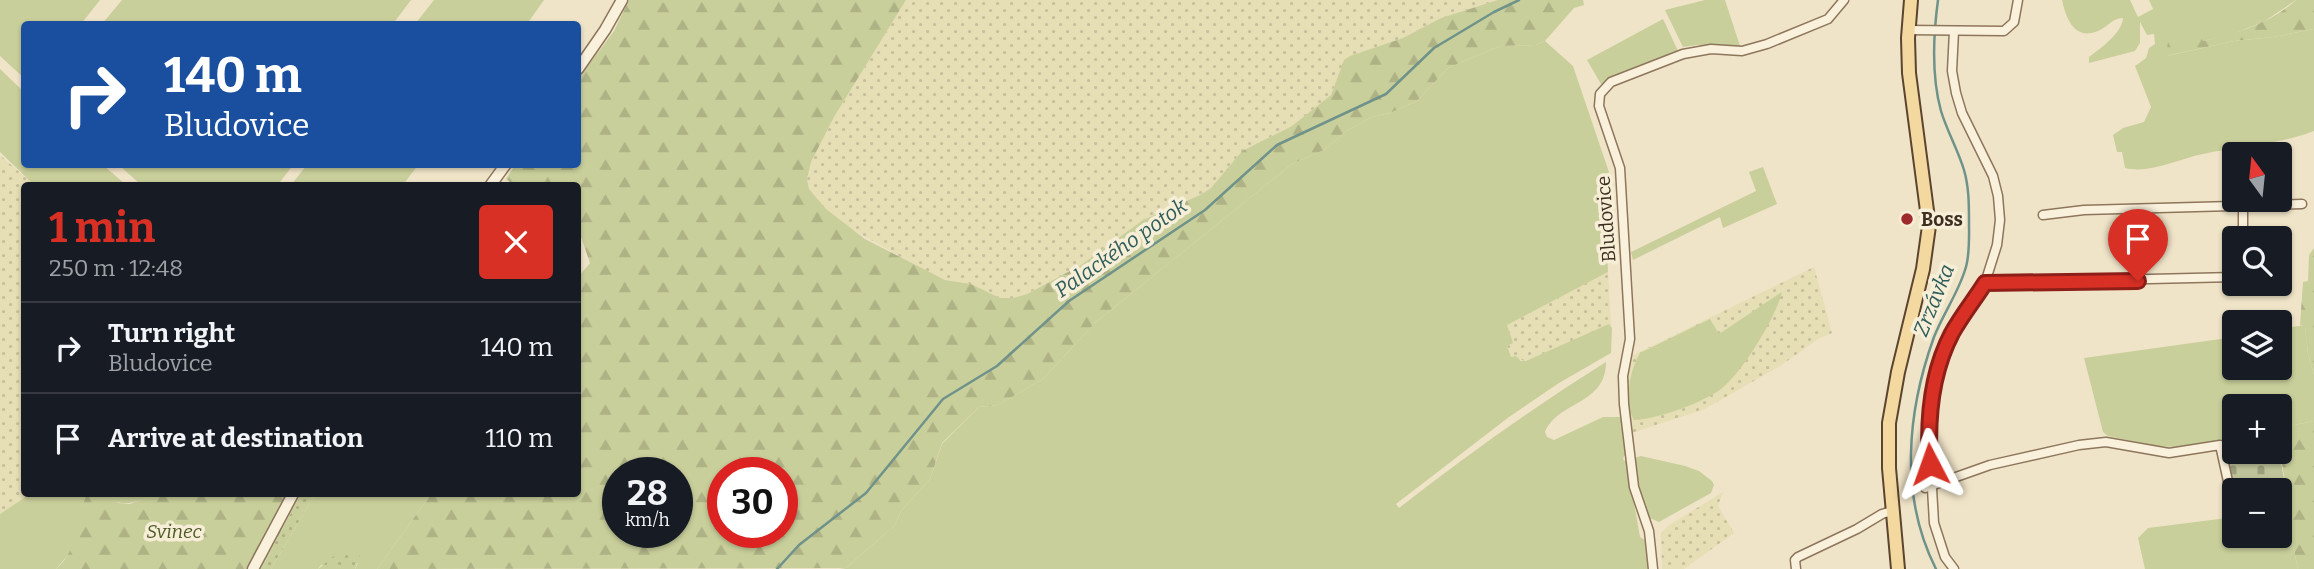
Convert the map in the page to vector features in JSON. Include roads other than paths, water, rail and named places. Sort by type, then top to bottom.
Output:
[{"type":"main road","points":[[1898,569],[1889,468],[1889,423],[1898,372],[1923,269],[1929,226],[1910,85],[1908,30],[1911,0]]},
{"type":"street","points":[[581,65],[622,0]]},
{"type":"street","name":"Bludovice","points":[[1653,569],[1649,531],[1634,487],[1624,404],[1623,376],[1630,339],[1619,168],[1599,106],[1600,94],[1611,82],[1683,54],[1711,49],[1742,51],[1767,44],[1825,21],[1844,0]]},
{"type":"street","points":[[1908,30],[2007,30],[2014,22],[2018,0]]},
{"type":"street","points":[[1950,31],[1956,93],[1962,113],[1986,157],[1998,196],[2000,220],[1997,245],[1985,283],[1953,332],[1939,362],[1928,418],[1929,487],[1934,523],[1945,557],[1954,569]]},
{"type":"street","points":[[2292,204],[2302,204]]},
{"type":"street","points":[[2043,215],[2084,210],[2222,207]]},
{"type":"street","points":[[1985,283],[2222,277]]},
{"type":"street","points":[[1929,487],[1990,465],[2079,445],[2106,442],[2169,453],[2220,445],[2227,478]]},
{"type":"street","points":[[253,569],[291,497]]},
{"type":"street","points":[[1796,569],[1795,560],[1798,557],[1892,511]]},
{"type":"waterway","name":"Palackého potok","points":[[777,569],[799,545],[866,493],[943,399],[997,366],[1069,301],[1205,210],[1277,145],[1386,94],[1434,48],[1519,0]]},
{"type":"waterway","name":"Zrzávka","points":[[1936,569],[1916,512],[1911,454],[1913,424],[1934,337],[1967,265],[1969,234],[1966,176],[1941,111],[1934,70],[1938,0]]},
{"type":"place","name":"Boss","points":[[1907,219]]},
{"type":"park label","name":"Svinec","points":[[174,531]]}]
